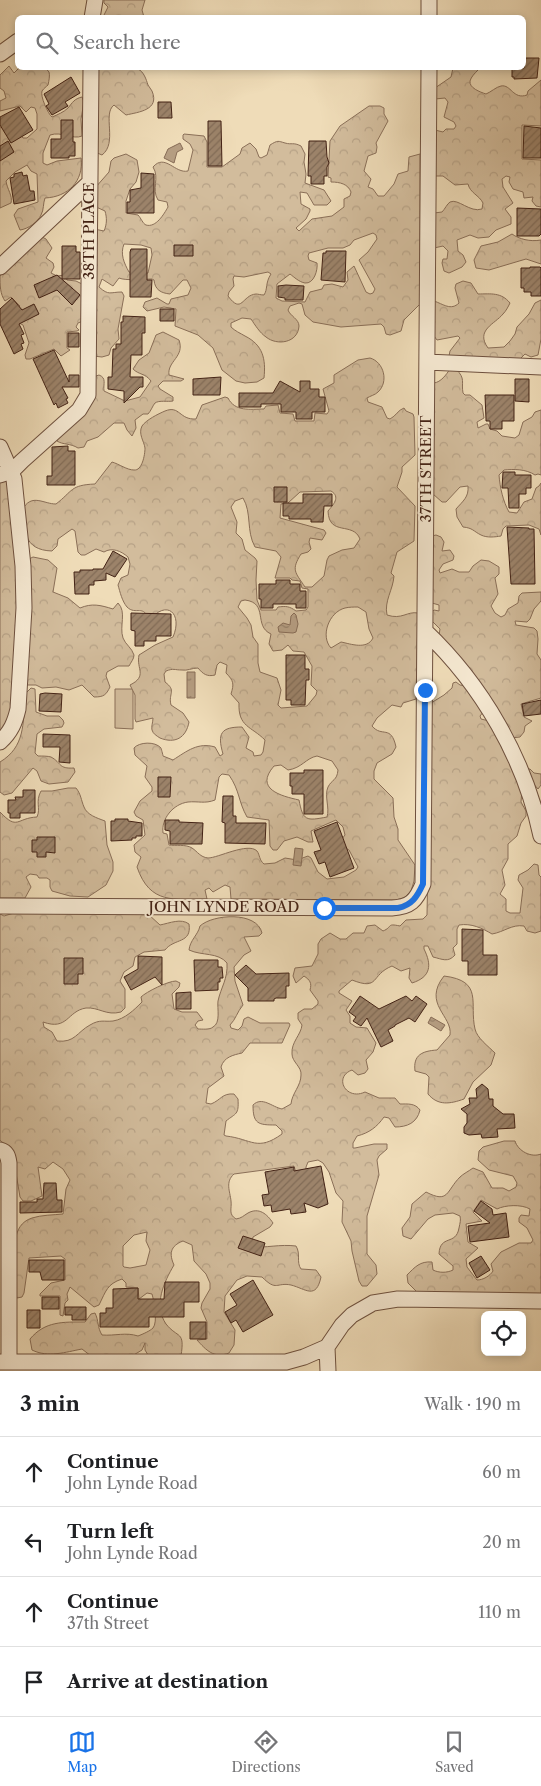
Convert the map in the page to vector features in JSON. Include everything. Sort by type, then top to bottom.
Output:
[{"type":"street","points":[[89,15],[95,0]]},
{"type":"street","points":[[429,0],[429,15]]},
{"type":"street","points":[[0,54],[15,43]]},
{"type":"street","name":"38TH PLACE","points":[[6,473],[79,410],[88,395],[91,70]]},
{"type":"street","name":"37TH STREET","points":[[423,871],[429,70]]},
{"type":"street","points":[[0,267],[89,183]]},
{"type":"street","points":[[427,362],[541,367]]},
{"type":"street","points":[[0,447],[6,473],[14,479],[23,566],[24,608],[18,709],[14,724],[0,742]]},
{"type":"street","points":[[425,631],[444,649],[485,703],[509,744],[539,816],[541,836]]},
{"type":"street","name":"JOHN LYNDE ROAD","points":[[0,906],[398,908],[408,905],[418,896],[423,884],[423,871]]},
{"type":"street","points":[[2,1151],[8,1156],[9,1163],[4,1362],[278,1362],[295,1360],[328,1347]]},
{"type":"street","points":[[328,1371],[328,1347],[342,1325],[352,1315],[367,1305],[398,1299],[541,1300]]},
{"type":"green space","points":[[104,0],[145,0],[142,10],[143,15],[104,15],[108,7]]},
{"type":"green space","points":[[9,66],[14,73],[17,70],[47,70],[49,72],[48,85],[42,91],[42,97],[52,117],[65,111],[77,99],[82,97],[84,102],[81,119],[82,136],[50,135],[43,153],[43,163],[47,165],[57,161],[81,158],[80,174],[77,180],[73,186],[61,195],[45,198],[42,213],[38,220],[29,227],[20,230],[14,215],[18,209],[38,202],[37,174],[31,171],[27,165],[15,172],[6,181],[11,203],[0,208],[0,127],[20,134],[23,138],[27,138],[37,129],[37,114],[35,108],[31,107],[26,112],[20,106],[0,111],[0,101],[6,98],[4,91],[0,88],[0,75]]},
{"type":"green space","points":[[96,70],[139,70],[154,97],[151,106],[137,113],[126,115],[114,105],[109,115],[110,136],[107,150],[102,155],[95,152]]},
{"type":"green space","points":[[453,70],[478,70],[470,81],[471,86],[475,89],[486,94],[504,86],[515,94],[522,96],[527,95],[528,91],[541,80],[541,126],[522,125],[522,159],[541,160],[541,207],[536,206],[532,201],[533,197],[524,198],[523,192],[513,189],[509,182],[510,177],[506,176],[502,179],[503,187],[513,203],[505,209],[511,217],[511,224],[496,230],[489,237],[478,238],[470,235],[457,240],[458,251],[463,255],[466,262],[462,267],[449,273],[444,271],[442,263],[443,259],[447,259],[448,251],[443,246],[434,248],[434,213],[442,212],[453,201],[478,210],[482,209],[483,203],[468,184],[455,185],[443,176],[434,176],[435,130],[443,132],[446,129],[454,129],[456,126],[454,122],[444,117],[448,102],[445,98],[435,99],[435,88],[451,77]]},
{"type":"green space","points":[[369,106],[384,108],[384,114],[388,121],[376,143],[376,153],[368,156],[364,171],[371,179],[368,187],[373,189],[378,196],[384,196],[394,184],[398,174],[408,171],[409,157],[420,154],[420,304],[404,320],[401,331],[390,335],[386,334],[381,324],[341,327],[313,322],[305,315],[302,304],[299,303],[290,306],[288,310],[299,324],[298,332],[291,339],[281,342],[271,340],[264,335],[251,319],[242,318],[231,323],[231,327],[256,344],[264,359],[264,378],[257,382],[245,383],[236,381],[222,370],[213,348],[198,335],[175,326],[176,309],[164,307],[147,311],[143,307],[145,302],[157,298],[169,304],[171,299],[188,295],[191,288],[187,280],[183,280],[170,294],[159,290],[152,279],[130,280],[119,278],[113,286],[102,279],[99,287],[102,290],[110,293],[122,292],[124,296],[118,329],[119,339],[111,348],[109,355],[102,357],[93,356],[94,229],[104,231],[106,226],[105,211],[94,206],[95,188],[109,172],[111,161],[114,158],[126,154],[137,160],[139,172],[126,201],[126,213],[138,215],[145,224],[150,225],[159,220],[168,207],[167,202],[158,200],[156,196],[156,175],[153,167],[157,163],[162,162],[179,170],[188,171],[193,150],[190,144],[183,139],[184,134],[204,136],[207,142],[207,167],[222,167],[240,154],[242,148],[250,143],[261,158],[267,155],[270,145],[279,141],[301,146],[305,154],[305,183],[324,190],[331,201],[327,205],[314,205],[307,193],[300,192],[301,204],[310,209],[310,211],[306,219],[296,228],[299,231],[312,219],[332,216],[344,207],[344,199],[350,196],[351,192],[346,185],[331,182],[331,178],[328,177],[330,141],[340,126]],"holes":[[[373,233],[376,235],[377,239],[368,252],[359,260],[375,289],[373,293],[366,292],[354,266],[347,272],[348,280],[343,287],[332,284],[324,285],[322,289],[310,292],[305,302],[282,301],[276,298],[277,284],[290,274],[305,283],[313,279],[317,263],[309,260],[309,253],[328,248],[343,248],[350,245],[354,240]],[[124,244],[141,245],[151,248],[152,255],[148,273],[137,274],[129,272],[123,258]],[[268,272],[271,274],[264,295],[251,295],[239,304],[236,304],[228,296],[229,292],[234,286],[234,276],[244,277]]]},
{"type":"green space","points":[[512,234],[525,240],[541,240],[541,264],[526,259],[489,270],[476,268],[474,260],[481,246],[498,242]]},
{"type":"green space","points":[[42,237],[46,239],[52,248],[46,258],[53,263],[54,267],[51,273],[57,276],[65,275],[67,280],[82,284],[83,321],[78,323],[76,327],[79,330],[67,332],[67,348],[70,350],[61,356],[54,349],[26,359],[25,355],[29,343],[23,325],[19,323],[4,323],[20,306],[11,297],[5,301],[3,298],[0,276]]},
{"type":"green space","points":[[463,281],[471,283],[478,294],[499,295],[510,303],[500,318],[485,332],[485,342],[488,348],[504,347],[515,334],[517,327],[529,314],[535,303],[541,300],[541,339],[538,355],[531,357],[525,354],[519,360],[449,356],[450,351],[460,338],[458,336],[437,340],[434,336],[434,301],[447,306],[459,303],[455,288],[456,284]]},
{"type":"green space","points":[[163,332],[179,340],[180,346],[180,351],[169,370],[169,375],[184,379],[181,381],[163,381],[158,386],[173,397],[173,401],[157,402],[148,414],[143,414],[135,420],[136,428],[132,436],[124,423],[114,423],[98,437],[87,441],[84,447],[78,448],[57,441],[58,436],[91,405],[93,400],[93,377],[101,376],[104,380],[104,391],[125,401],[140,397],[151,381],[133,369],[139,360],[149,353],[156,335]]},
{"type":"green space","points":[[370,358],[375,360],[382,368],[384,378],[381,388],[377,393],[367,398],[368,402],[382,407],[387,418],[390,419],[404,408],[413,414],[414,417],[415,455],[402,467],[397,487],[415,506],[414,541],[397,552],[391,573],[394,576],[386,610],[387,615],[392,616],[418,613],[416,699],[403,703],[401,707],[392,705],[377,718],[372,726],[379,731],[389,733],[396,747],[392,754],[377,763],[374,779],[393,798],[398,840],[415,865],[411,891],[404,898],[395,900],[231,899],[230,887],[225,885],[213,892],[209,888],[205,890],[207,899],[174,899],[164,897],[156,894],[149,888],[142,879],[137,867],[141,857],[135,852],[134,845],[145,835],[143,820],[136,816],[134,812],[140,801],[152,791],[152,787],[145,777],[147,766],[135,755],[134,748],[143,744],[155,744],[161,748],[163,756],[173,760],[193,748],[209,746],[215,747],[220,756],[223,754],[220,741],[222,733],[229,728],[242,727],[249,737],[246,748],[253,752],[254,756],[261,755],[265,740],[243,722],[239,711],[239,703],[231,694],[233,683],[226,673],[227,665],[220,662],[217,665],[215,675],[205,674],[198,668],[171,670],[166,671],[164,674],[165,682],[171,688],[171,705],[183,713],[189,722],[188,728],[182,736],[175,740],[165,740],[155,735],[152,729],[153,718],[136,722],[135,695],[130,685],[140,675],[139,655],[173,637],[176,629],[175,616],[167,610],[156,614],[149,621],[145,612],[127,607],[122,599],[118,585],[121,578],[128,575],[130,564],[128,557],[119,551],[110,550],[104,552],[96,549],[81,555],[78,552],[75,531],[72,529],[58,539],[57,546],[52,551],[35,547],[30,543],[25,531],[24,507],[27,503],[35,500],[56,504],[76,487],[95,484],[112,462],[137,470],[142,462],[145,451],[141,435],[142,426],[149,419],[165,411],[174,410],[190,419],[196,419],[202,405],[225,397],[239,408],[264,409],[266,406],[278,405],[280,413],[293,414],[295,421],[314,421],[315,413],[327,414],[329,411],[323,389],[334,383],[334,375],[358,360]],"holes":[[[331,491],[334,493],[336,498],[328,511],[329,519],[332,524],[352,531],[360,539],[354,548],[342,550],[329,556],[324,576],[312,587],[305,587],[297,574],[296,564],[301,554],[311,549],[310,538],[322,540],[326,533],[324,530],[280,518],[281,504],[288,503],[300,492]],[[243,498],[255,547],[276,551],[281,557],[275,578],[290,578],[300,581],[302,588],[308,589],[308,607],[306,610],[296,611],[283,606],[278,607],[276,610],[261,610],[257,600],[257,561],[245,550],[242,539],[236,533],[237,522],[231,507],[235,501]],[[245,600],[257,605],[263,626],[271,634],[269,644],[273,651],[282,650],[288,645],[293,651],[304,652],[312,666],[311,685],[317,691],[307,706],[281,708],[278,705],[281,690],[277,678],[260,672],[258,644],[253,637],[251,625],[238,607],[241,601]],[[358,607],[366,612],[369,629],[373,638],[370,642],[363,645],[341,642],[331,648],[326,637],[328,625],[335,614],[345,608]],[[317,756],[332,761],[338,770],[337,776],[327,791],[327,817],[307,818],[302,812],[299,800],[278,794],[268,786],[267,780],[274,766],[281,765],[288,770]],[[222,774],[229,775],[247,817],[269,820],[270,846],[273,850],[277,850],[284,841],[297,837],[313,842],[311,831],[336,820],[343,827],[345,835],[338,844],[349,850],[358,867],[344,877],[327,879],[318,872],[308,856],[297,860],[285,858],[275,863],[264,864],[257,851],[253,849],[240,849],[208,858],[190,847],[169,845],[167,834],[163,833],[163,828],[166,818],[173,809],[183,803],[215,800],[219,777]]]},
{"type":"green space","points":[[450,369],[456,369],[461,375],[463,393],[470,395],[482,405],[484,418],[477,422],[478,428],[488,424],[490,429],[497,431],[502,436],[515,438],[519,435],[523,422],[532,417],[535,412],[541,410],[541,475],[524,471],[504,470],[499,475],[502,494],[509,512],[517,513],[524,502],[532,499],[536,488],[541,483],[541,535],[539,529],[529,525],[506,526],[501,536],[483,536],[463,527],[457,517],[456,509],[466,496],[468,486],[460,487],[446,502],[442,502],[433,494],[434,383],[441,380]]},
{"type":"green space","points":[[0,477],[8,479],[15,536],[18,595],[12,703],[9,721],[0,733]]},
{"type":"green space","points":[[432,536],[441,537],[444,542],[442,551],[450,550],[454,556],[453,560],[443,564],[439,570],[440,573],[452,569],[459,572],[469,572],[481,560],[489,561],[499,567],[499,574],[495,578],[498,594],[491,606],[495,613],[501,617],[505,615],[508,609],[518,603],[519,596],[522,593],[541,592],[541,601],[534,609],[530,619],[527,622],[515,621],[516,625],[534,628],[537,631],[537,654],[541,660],[541,698],[521,704],[524,717],[532,721],[525,726],[524,732],[520,737],[511,738],[439,635],[440,629],[432,621],[432,612],[434,610],[439,611],[439,605],[432,603]]},
{"type":"green space","points":[[33,557],[48,560],[57,568],[53,592],[68,598],[80,608],[96,605],[113,609],[118,603],[121,607],[123,638],[134,656],[129,666],[118,666],[107,672],[106,676],[110,687],[106,694],[94,697],[82,685],[69,690],[56,687],[42,688],[36,685],[23,685],[27,560]]},
{"type":"green space","points":[[456,682],[466,686],[484,711],[480,716],[481,719],[489,721],[522,789],[521,802],[526,811],[526,816],[521,823],[517,836],[508,844],[508,859],[502,870],[505,885],[500,894],[506,899],[506,911],[520,913],[523,888],[518,880],[519,875],[534,864],[538,865],[541,877],[541,931],[535,933],[527,931],[524,926],[520,926],[492,934],[476,926],[459,925],[457,929],[457,944],[453,948],[455,955],[450,959],[445,960],[433,957],[428,946],[424,946],[429,965],[426,974],[418,980],[412,983],[409,978],[410,968],[401,971],[392,966],[371,983],[367,984],[352,980],[339,991],[339,993],[352,1001],[346,1010],[350,1016],[350,1023],[356,1027],[367,1028],[376,1043],[373,1052],[366,1060],[368,1069],[365,1073],[358,1075],[352,1070],[346,1073],[343,1078],[344,1087],[352,1093],[365,1092],[379,1098],[395,1098],[400,1104],[414,1105],[420,1110],[414,1121],[404,1126],[395,1127],[389,1118],[384,1117],[372,1129],[357,1136],[353,1143],[353,1148],[374,1144],[387,1144],[387,1149],[377,1160],[379,1175],[367,1216],[367,1254],[376,1265],[377,1274],[367,1286],[362,1286],[359,1281],[351,1241],[342,1222],[343,1201],[336,1193],[329,1172],[323,1163],[318,1160],[308,1162],[306,1176],[298,1180],[294,1166],[234,1174],[229,1183],[232,1215],[236,1219],[252,1211],[259,1211],[265,1214],[273,1223],[270,1227],[253,1237],[251,1247],[296,1246],[301,1269],[316,1270],[321,1277],[316,1289],[310,1291],[286,1284],[274,1285],[262,1277],[247,1276],[237,1280],[225,1296],[224,1312],[235,1330],[234,1345],[229,1353],[224,1355],[215,1354],[207,1350],[197,1340],[207,1339],[207,1322],[201,1308],[210,1289],[210,1283],[206,1274],[194,1261],[192,1245],[183,1241],[173,1248],[171,1257],[174,1265],[164,1286],[160,1301],[162,1317],[170,1329],[181,1338],[181,1356],[148,1355],[145,1350],[145,1343],[142,1350],[132,1356],[91,1356],[82,1349],[51,1354],[32,1350],[30,1339],[42,1329],[55,1324],[85,1322],[91,1314],[95,1313],[102,1335],[129,1334],[138,1336],[153,1328],[155,1311],[152,1294],[147,1293],[139,1299],[138,1288],[126,1287],[126,1283],[122,1279],[110,1286],[99,1305],[94,1307],[70,1287],[63,1316],[60,1315],[60,1296],[40,1296],[40,1294],[51,1283],[65,1280],[65,1259],[61,1256],[29,1258],[24,1293],[22,1297],[17,1298],[15,1290],[15,1240],[17,1233],[25,1222],[32,1218],[63,1214],[66,1189],[70,1180],[63,1169],[53,1162],[45,1169],[38,1167],[42,1196],[31,1201],[23,1201],[20,1197],[13,1155],[0,1140],[0,914],[4,916],[14,913],[148,914],[160,925],[179,921],[189,924],[188,935],[182,940],[165,950],[144,952],[135,957],[133,966],[124,972],[120,981],[125,989],[125,1008],[121,1012],[111,1013],[86,1008],[58,1024],[43,1022],[44,1027],[52,1032],[57,1041],[72,1039],[93,1023],[113,1021],[125,1016],[142,1002],[141,997],[172,981],[180,983],[179,987],[172,994],[174,1009],[182,1012],[197,1012],[203,1020],[198,1021],[195,1025],[198,1029],[212,1028],[218,1019],[218,1001],[225,978],[227,963],[219,957],[189,950],[191,943],[200,926],[214,919],[234,917],[252,921],[262,933],[259,936],[244,937],[251,951],[244,955],[234,967],[235,981],[243,1005],[230,1025],[231,1028],[238,1030],[242,1026],[244,1019],[248,1017],[260,1023],[289,1023],[290,1025],[282,1043],[250,1043],[242,1053],[227,1059],[221,1067],[224,1076],[208,1088],[206,1103],[211,1104],[224,1096],[234,1094],[238,1099],[238,1108],[234,1115],[226,1121],[224,1135],[254,1143],[273,1139],[282,1134],[282,1131],[276,1125],[265,1125],[258,1122],[254,1116],[253,1105],[263,1102],[282,1109],[291,1104],[300,1083],[301,1075],[292,1054],[293,1046],[302,1025],[298,1019],[298,1013],[304,1009],[312,1009],[318,1004],[310,990],[311,984],[308,979],[304,976],[296,983],[293,976],[295,968],[312,966],[318,954],[318,944],[321,939],[330,933],[340,939],[346,939],[353,933],[364,933],[367,926],[375,925],[383,931],[391,925],[400,926],[406,920],[423,919],[427,915],[431,703],[452,688],[453,683]],"holes":[[[147,1232],[146,1241],[150,1250],[146,1265],[130,1268],[124,1267],[123,1246],[134,1235]]]},
{"type":"green space","points":[[31,688],[35,689],[36,712],[47,716],[59,716],[64,723],[62,727],[44,729],[37,734],[35,753],[38,756],[51,757],[63,767],[74,768],[75,772],[68,782],[49,784],[41,781],[37,771],[33,768],[12,793],[4,795],[0,792],[0,762],[8,756],[18,742],[23,725],[25,697]]},
{"type":"green space","points":[[115,689],[133,689],[133,729],[115,728]]},
{"type":"green space","points":[[526,769],[541,774],[541,785],[538,789],[532,782]]},
{"type":"green space","points":[[76,788],[87,812],[105,821],[107,845],[113,862],[113,871],[106,885],[88,897],[70,896],[52,891],[50,880],[47,878],[39,878],[37,875],[30,874],[26,877],[31,887],[25,898],[0,898],[0,812],[10,821],[14,822],[37,817],[38,798],[41,791]]},
{"type":"green space","points":[[444,976],[457,979],[470,988],[476,1032],[483,1042],[495,1053],[491,1065],[473,1082],[464,1099],[449,1103],[436,1101],[432,1098],[428,1094],[429,1077],[426,1074],[415,1071],[415,1061],[417,1058],[427,1051],[437,1050],[450,1035],[450,1028],[437,1002],[436,994]]},
{"type":"green space","points":[[504,1141],[515,1141],[525,1153],[541,1154],[541,1295],[419,1294],[408,1283],[407,1275],[424,1262],[432,1262],[433,1270],[435,1271],[446,1272],[453,1270],[453,1266],[439,1254],[442,1244],[455,1237],[459,1228],[460,1216],[453,1213],[435,1215],[428,1219],[411,1239],[403,1236],[402,1228],[410,1217],[412,1204],[426,1192],[439,1197],[443,1196],[460,1177],[473,1168],[483,1172],[492,1188],[503,1188],[509,1191],[516,1187],[517,1183],[513,1176],[489,1170],[478,1160],[479,1151],[483,1147]],"holes":[[[481,1200],[497,1209],[513,1206],[522,1206],[530,1209],[529,1216],[521,1215],[519,1222],[527,1228],[533,1240],[531,1243],[519,1243],[501,1252],[491,1264],[492,1273],[477,1280],[467,1267],[466,1259],[478,1248],[468,1242],[466,1224],[482,1221],[473,1212]]]},
{"type":"water","points":[[180,143],[183,149],[177,152],[174,163],[164,158],[168,149]]},
{"type":"water","points":[[294,613],[298,624],[296,632],[279,632],[278,627],[283,623],[290,625],[291,616]]},
{"type":"water","points":[[187,672],[195,672],[195,698],[187,698]]},
{"type":"water","points":[[295,848],[303,849],[301,866],[293,865]]},
{"type":"water","points":[[431,1017],[445,1025],[441,1031],[428,1023]]},
{"type":"building","points":[[526,58],[539,58],[537,78],[514,79],[512,77],[512,70],[526,70]]},
{"type":"building","points":[[71,77],[80,93],[65,102],[68,106],[52,115],[46,106],[49,104],[44,94]]},
{"type":"building","points":[[158,102],[171,102],[172,118],[158,118]]},
{"type":"building","points":[[19,107],[33,130],[11,143],[0,125],[0,117]]},
{"type":"building","points":[[61,120],[73,120],[75,156],[51,158],[51,139],[61,139]]},
{"type":"building","points":[[208,121],[221,121],[222,166],[208,166]]},
{"type":"building","points":[[524,126],[541,128],[541,158],[523,158]]},
{"type":"building","points":[[8,141],[14,152],[0,161],[0,146]]},
{"type":"building","points":[[309,141],[326,141],[329,163],[327,176],[324,176],[324,184],[311,184],[311,176],[308,176]]},
{"type":"building","points":[[22,172],[23,176],[27,175],[30,191],[34,191],[35,200],[14,204],[10,178],[14,177],[14,174]]},
{"type":"building","points":[[141,173],[154,174],[154,213],[127,213],[127,202],[130,202],[130,190],[141,188]]},
{"type":"building","points":[[517,208],[541,209],[541,234],[539,236],[517,236]]},
{"type":"building","points":[[174,245],[193,245],[193,256],[174,256]]},
{"type":"building","points":[[62,246],[76,246],[76,252],[80,252],[80,279],[62,279]]},
{"type":"building","points":[[131,249],[147,249],[147,280],[152,280],[151,297],[130,297]]},
{"type":"building","points":[[326,251],[346,251],[345,282],[321,280],[323,253],[326,253]]},
{"type":"building","points":[[521,268],[541,268],[541,296],[531,296],[531,292],[524,292],[524,288],[521,288]]},
{"type":"building","points":[[57,275],[80,295],[72,305],[57,290],[39,298],[34,285]]},
{"type":"building","points":[[278,286],[304,286],[303,300],[285,300],[285,298],[278,297]]},
{"type":"building","points":[[12,298],[22,310],[34,304],[39,314],[19,324],[24,334],[21,335],[24,343],[21,344],[23,349],[14,354],[0,324],[0,309]]},
{"type":"building","points":[[160,309],[174,309],[174,321],[160,321]]},
{"type":"building","points":[[123,316],[145,317],[145,333],[142,333],[142,355],[131,355],[130,377],[143,377],[143,387],[140,387],[124,403],[124,391],[108,389],[108,377],[112,377],[113,349],[116,349],[116,344],[121,344],[121,322],[123,322]]},
{"type":"building","points":[[68,333],[79,333],[79,347],[68,347]]},
{"type":"building","points":[[54,350],[69,382],[69,375],[79,375],[79,387],[62,387],[68,398],[66,399],[68,403],[58,408],[56,403],[54,405],[33,359]]},
{"type":"building","points":[[221,377],[220,395],[193,395],[193,379]]},
{"type":"building","points":[[515,379],[529,379],[529,402],[515,401]]},
{"type":"building","points":[[280,381],[300,392],[300,381],[310,381],[310,389],[319,389],[319,397],[325,397],[325,412],[312,412],[312,419],[296,419],[296,412],[281,412],[281,404],[261,404],[261,407],[239,407],[239,393],[273,393]]},
{"type":"building","points":[[485,395],[514,395],[514,421],[502,421],[502,429],[490,429],[490,421],[486,421]]},
{"type":"building","points":[[68,446],[68,451],[75,451],[75,485],[47,485],[47,476],[52,476],[52,447]]},
{"type":"building","points":[[503,472],[515,472],[515,475],[531,475],[531,488],[526,488],[526,494],[519,494],[519,508],[509,508],[508,488],[502,488]]},
{"type":"building","points":[[274,487],[287,487],[287,502],[274,502]]},
{"type":"building","points":[[303,494],[332,494],[332,506],[324,506],[323,522],[311,522],[311,519],[289,519],[289,516],[283,516],[283,503],[303,503]]},
{"type":"building","points":[[507,527],[534,529],[535,584],[511,584]]},
{"type":"building","points":[[113,551],[127,559],[115,577],[106,573],[106,580],[94,581],[94,585],[89,585],[89,594],[75,594],[74,572],[103,569]]},
{"type":"building","points":[[276,580],[290,580],[290,584],[300,584],[300,591],[306,591],[306,608],[296,608],[296,604],[273,604],[273,608],[261,608],[259,584],[276,584]]},
{"type":"building","points":[[131,613],[171,614],[171,636],[156,636],[156,641],[144,641],[144,646],[135,646],[135,631],[131,630]]},
{"type":"building","points":[[286,655],[305,655],[305,669],[309,669],[309,680],[306,680],[305,705],[291,705],[291,700],[286,700]]},
{"type":"building","points":[[40,694],[62,694],[61,712],[39,711]]},
{"type":"building","points":[[541,700],[541,714],[524,716],[522,704]]},
{"type":"building","points":[[43,734],[70,735],[70,763],[59,762],[60,747],[43,747]]},
{"type":"building","points":[[304,770],[323,770],[323,814],[304,814],[304,794],[292,794],[290,773],[304,773]]},
{"type":"building","points":[[158,777],[171,777],[170,797],[158,797]]},
{"type":"building","points":[[23,790],[35,790],[35,813],[20,813],[20,818],[10,818],[8,800],[16,800],[15,797],[23,797]]},
{"type":"building","points":[[223,796],[233,796],[233,816],[236,816],[236,823],[266,823],[265,844],[225,843],[225,823],[222,822]]},
{"type":"building","points":[[115,819],[128,819],[128,821],[142,823],[142,836],[136,836],[132,840],[111,841],[111,821],[115,821]]},
{"type":"building","points":[[165,820],[203,823],[202,844],[170,844],[170,831],[165,830]]},
{"type":"building","points":[[337,822],[354,868],[330,877],[325,862],[319,864],[314,852],[321,850],[314,831]]},
{"type":"building","points":[[37,837],[55,837],[55,853],[46,852],[46,857],[37,857],[37,852],[32,852],[32,840],[37,840]]},
{"type":"building","points":[[462,929],[483,930],[483,955],[497,955],[497,975],[468,975],[468,961],[462,961]]},
{"type":"building","points":[[138,956],[162,957],[162,985],[155,977],[131,990],[124,977],[138,969]]},
{"type":"building","points":[[64,958],[83,958],[83,974],[78,974],[78,984],[64,984]]},
{"type":"building","points":[[194,960],[218,960],[218,967],[222,967],[223,978],[220,978],[220,982],[218,982],[218,990],[195,991]]},
{"type":"building","points":[[246,965],[256,974],[289,973],[289,986],[286,986],[286,998],[276,998],[274,1001],[248,1001],[248,988],[235,975]]},
{"type":"building","points":[[191,992],[191,1009],[176,1009],[176,993]]},
{"type":"building","points":[[360,996],[379,1009],[406,996],[412,1001],[416,996],[427,1004],[415,1022],[409,1018],[388,1030],[393,1041],[381,1047],[367,1018],[361,1026],[353,1021],[356,1017],[349,1012]]},
{"type":"building","points":[[482,1084],[488,1089],[489,1099],[493,1099],[493,1106],[503,1114],[514,1114],[515,1128],[497,1129],[498,1137],[482,1138],[481,1134],[469,1135],[464,1133],[467,1114],[461,1109],[470,1104],[469,1098],[477,1098],[476,1089]]},
{"type":"building","points":[[321,1166],[328,1204],[318,1208],[304,1203],[306,1212],[291,1214],[290,1209],[272,1212],[271,1205],[264,1206],[262,1195],[269,1194],[265,1172],[294,1167],[294,1171]]},
{"type":"building","points":[[44,1183],[56,1183],[57,1200],[62,1200],[62,1212],[20,1213],[20,1202],[37,1202],[37,1199],[43,1199]]},
{"type":"building","points":[[481,1201],[492,1209],[493,1215],[506,1213],[509,1237],[470,1242],[468,1226],[490,1223],[474,1211]]},
{"type":"building","points":[[243,1236],[265,1243],[261,1256],[238,1248]]},
{"type":"building","points":[[481,1256],[490,1270],[477,1278],[469,1263]]},
{"type":"building","points":[[29,1260],[64,1260],[64,1280],[42,1280],[40,1272],[29,1272]]},
{"type":"building","points":[[253,1280],[273,1315],[243,1332],[236,1320],[231,1323],[225,1312],[237,1305],[230,1294]]},
{"type":"building","points":[[165,1282],[199,1282],[199,1302],[184,1302],[184,1317],[149,1317],[149,1327],[100,1327],[100,1313],[106,1313],[106,1308],[113,1308],[113,1289],[138,1288],[138,1299],[164,1299]]},
{"type":"building","points":[[42,1297],[59,1297],[59,1309],[42,1309]]},
{"type":"building","points":[[65,1307],[86,1307],[86,1320],[72,1320],[72,1315],[65,1315]]},
{"type":"building","points":[[27,1310],[40,1310],[40,1328],[27,1328]]},
{"type":"building","points":[[190,1322],[206,1322],[206,1339],[190,1339]]},
{"type":"route","points":[[324,908],[398,908],[408,905],[418,896],[423,884],[425,690]]}]
